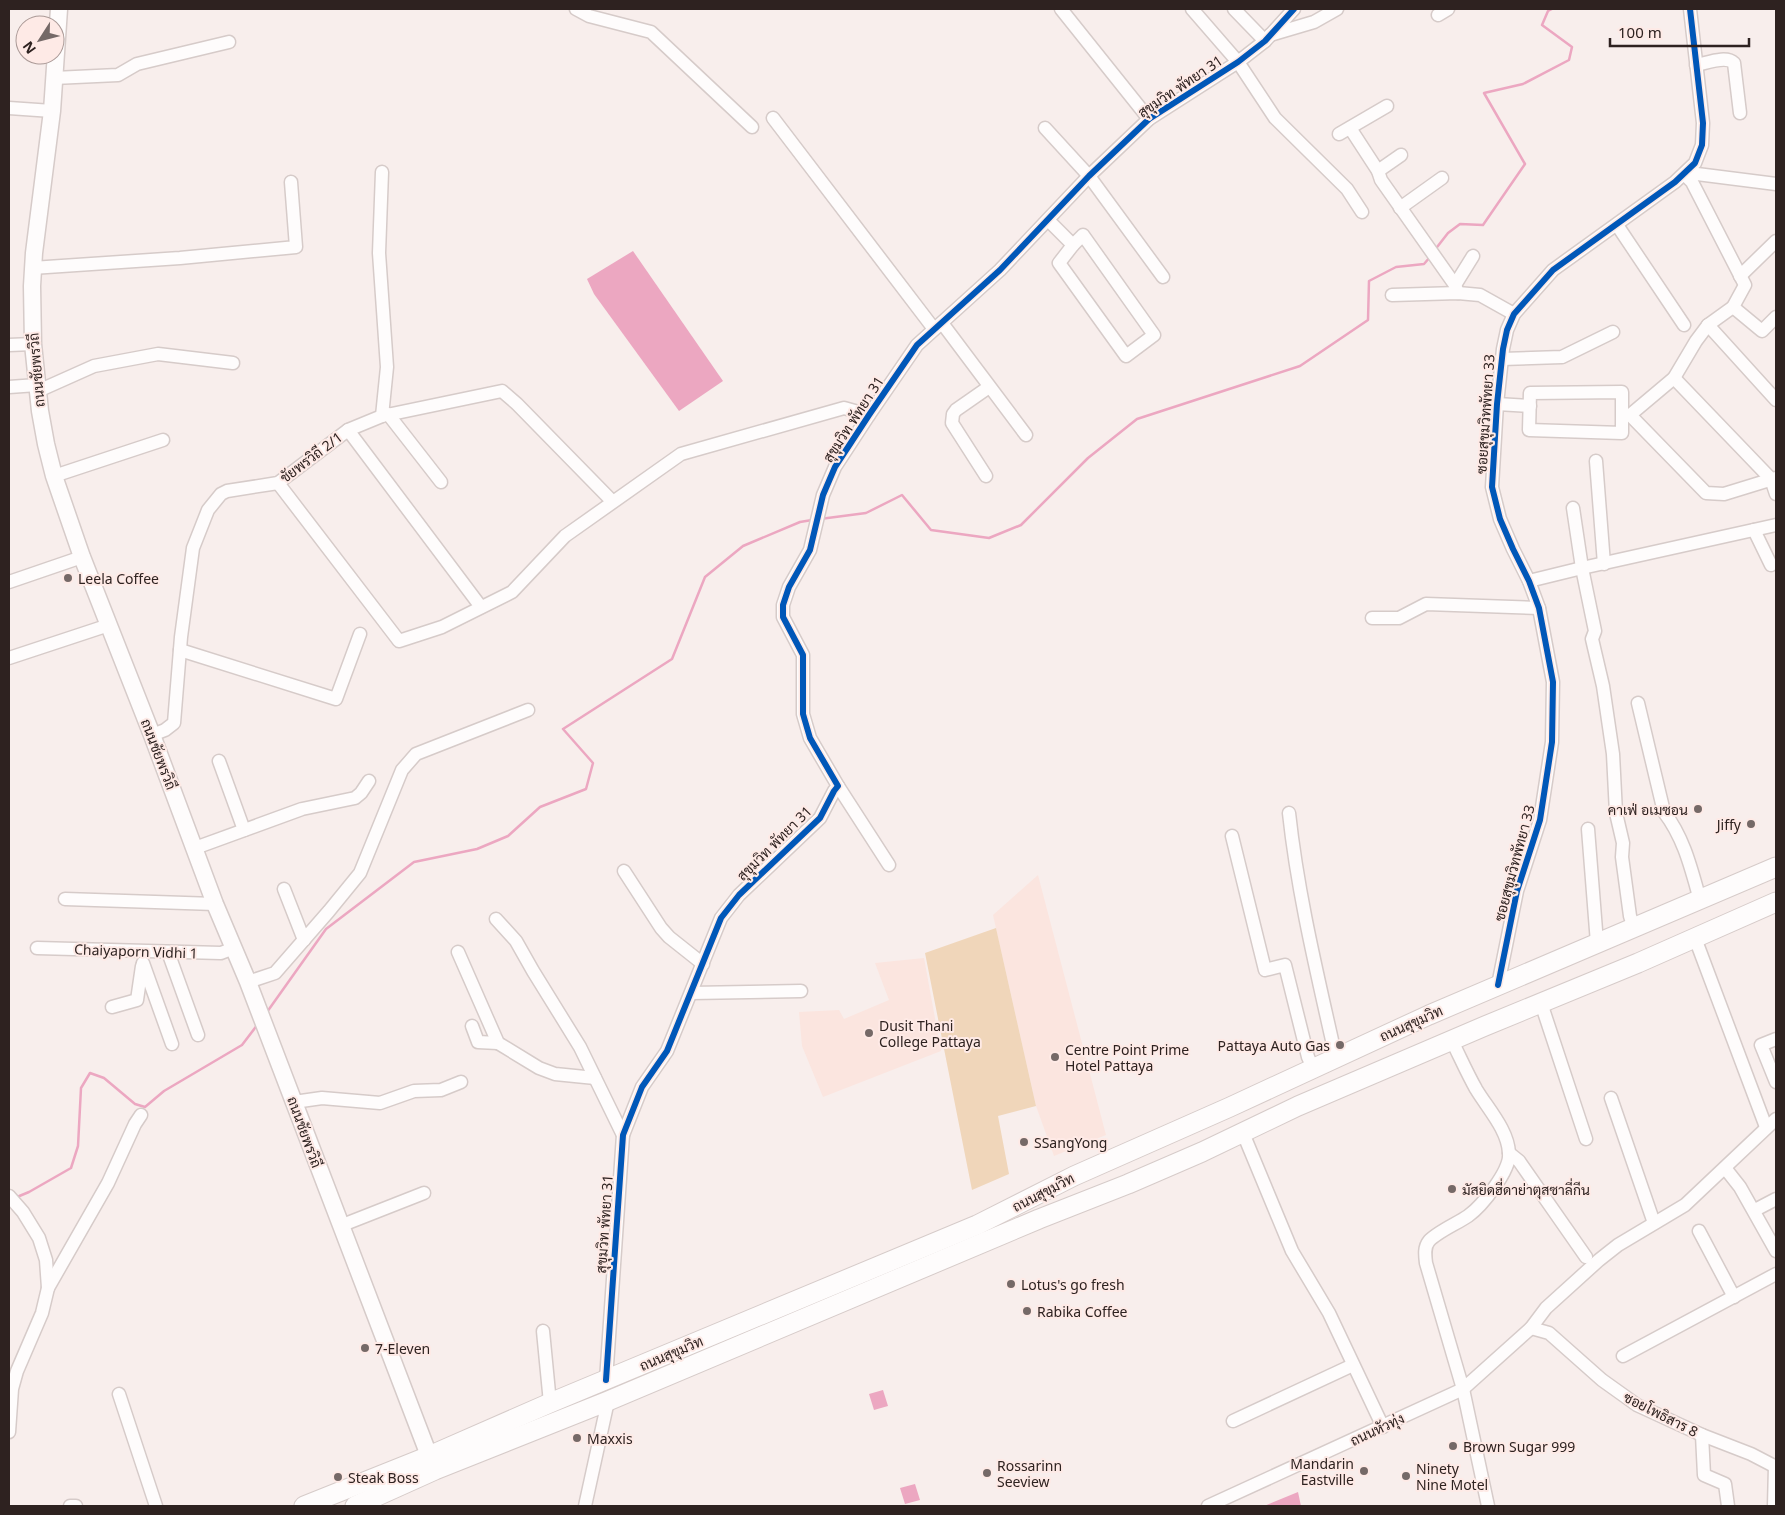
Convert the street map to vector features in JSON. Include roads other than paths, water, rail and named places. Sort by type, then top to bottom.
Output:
[{"type":"highway","name":"ถนนสุขุมวิท","points":[[355,1506],[432,1463],[550,1403],[977,1225],[1074,1176],[1230,1108],[1312,1068],[1429,1015],[1776,867]]},
{"type":"highway","name":"ถนนสุขุมวิท","points":[[304,1506],[432,1463],[608,1400],[1039,1219],[1148,1176],[1298,1106],[1776,902]]},
{"type":"highway","points":[[1138,1147],[1133,1158],[1135,1168],[1142,1176],[1148,1176]]},
{"type":"main road","name":"ถนนชัยพรวิถี","points":[[59,9],[52,111],[33,260],[33,344],[40,411],[54,476],[82,557],[248,982],[432,1463]]},
{"type":"street","points":[[576,9],[592,12],[652,32],[752,127]]},
{"type":"street","points":[[1061,9],[1149,119]]},
{"type":"street","points":[[1192,9],[1238,62],[1274,118],[1347,189],[1362,212]]},
{"type":"street","points":[[1234,9],[1267,38],[1314,22],[1337,9]]},
{"type":"street","name":"สุขุมวิท พัทยา 31","points":[[606,1380],[623,1135],[642,1087],[667,1051],[721,918],[739,896],[820,818],[838,786],[810,738],[803,714],[804,655],[783,617],[783,605],[789,587],[810,550],[822,503],[836,467],[868,415],[917,346],[1000,270],[1089,176],[1149,119],[1238,62],[1267,38],[1294,9]]},
{"type":"street","name":"ซอยสุขุมวิทพัทยา 33","points":[[1498,985],[1517,891],[1540,820],[1552,742],[1553,682],[1539,608],[1529,581],[1500,519],[1492,487],[1497,404],[1507,330],[1514,314],[1553,270],[1617,225],[1687,172],[1695,163],[1702,145],[1703,123],[1690,9]]},
{"type":"street","points":[[54,78],[118,76],[137,64],[229,42]]},
{"type":"street","points":[[1696,65],[1726,59],[1732,61],[1734,64],[1740,113]]},
{"type":"street","points":[[1387,106],[1344,131],[1378,171],[1380,180],[1457,289]]},
{"type":"street","points":[[9,108],[52,111]]},
{"type":"street","points":[[773,118],[1026,435]]},
{"type":"street","points":[[1045,128],[1089,176],[1163,277]]},
{"type":"street","points":[[1378,171],[1401,155]]},
{"type":"street","points":[[382,172],[379,253],[387,367],[385,415],[441,482]]},
{"type":"street","points":[[1687,172],[1776,184]]},
{"type":"street","points":[[1687,172],[1745,285],[1732,306],[1708,325],[1674,378],[1630,415],[1706,493],[1724,494],[1774,479]]},
{"type":"street","points":[[1400,208],[1442,178]]},
{"type":"street","points":[[33,260],[180,258],[296,247],[291,182]]},
{"type":"street","points":[[1048,220],[1073,244]]},
{"type":"street","points":[[1617,225],[1684,325]]},
{"type":"street","points":[[1083,235],[1154,335],[1126,356],[1059,263],[1073,244],[1083,235]]},
{"type":"street","points":[[1740,276],[1776,241]]},
{"type":"street","points":[[1457,289],[1473,256]]},
{"type":"street","points":[[1392,295],[1457,289],[1480,295],[1514,314]]},
{"type":"street","points":[[1732,306],[1762,331],[1776,317]]},
{"type":"street","points":[[1708,325],[1776,400]]},
{"type":"street","points":[[1502,359],[1562,357],[1613,332]]},
{"type":"street","points":[[9,345],[33,344]]},
{"type":"street","points":[[9,387],[38,388],[94,366],[158,354],[233,363]]},
{"type":"street","points":[[1674,378],[1774,479],[1776,494]]},
{"type":"street","points":[[986,476],[952,423],[952,418],[956,410],[989,387]]},
{"type":"street","name":"ชัยพรวิถี 2/1","points":[[152,735],[165,730],[174,723],[180,650],[193,548],[208,510],[221,494],[227,491],[278,483],[348,430],[385,415],[502,391],[612,501]]},
{"type":"street","points":[[1622,392],[1622,433],[1529,430],[1530,406],[1530,393],[1622,392]]},
{"type":"street","points":[[1497,404],[1530,406]]},
{"type":"street","points":[[278,483],[399,641],[442,627],[512,592],[565,536],[681,454],[844,408],[868,415]]},
{"type":"street","points":[[348,430],[481,607]]},
{"type":"street","points":[[54,476],[163,440]]},
{"type":"street","points":[[1596,461],[1604,564]]},
{"type":"street","points":[[1573,508],[1594,631],[1592,639],[1603,686],[1613,754],[1616,813],[1623,844],[1622,857],[1630,916],[1634,928]]},
{"type":"street","points":[[1529,581],[1776,525]]},
{"type":"street","points":[[1754,530],[1771,565]]},
{"type":"street","points":[[9,582],[82,557]]},
{"type":"street","points":[[1372,618],[1399,618],[1426,604],[1539,608]]},
{"type":"street","points":[[9,658],[109,625]]},
{"type":"street","points":[[180,650],[336,699],[360,634]]},
{"type":"street","points":[[1638,703],[1664,812],[1681,838],[1700,900]]},
{"type":"street","points":[[248,982],[275,973],[360,873],[402,770],[416,754],[528,710]]},
{"type":"street","points":[[218,761],[244,830]]},
{"type":"street","points":[[195,848],[302,809],[355,798],[369,781]]},
{"type":"street","points":[[838,786],[889,865]]},
{"type":"street","points":[[1289,813],[1303,907],[1336,1058]]},
{"type":"street","points":[[1588,829],[1597,943]]},
{"type":"street","points":[[1232,836],[1265,970],[1285,965],[1312,1068]]},
{"type":"street","points":[[624,871],[669,937],[703,964]]},
{"type":"street","points":[[284,889],[304,940]]},
{"type":"street","points":[[65,899],[216,904]]},
{"type":"street","points":[[496,919],[516,941],[532,971],[580,1047],[623,1135]]},
{"type":"street","points":[[1695,938],[1771,1123]]},
{"type":"street","name":"Chaiyaporn Vidhi 1","points":[[37,948],[143,957],[168,952],[221,953],[234,948]]},
{"type":"street","points":[[168,952],[198,1035]]},
{"type":"street","points":[[458,952],[498,1043]]},
{"type":"street","points":[[112,1008],[137,1000],[143,957]]},
{"type":"street","points":[[143,957],[172,1044]]},
{"type":"street","points":[[691,993],[802,991]]},
{"type":"street","points":[[1540,1003],[1586,1139]]},
{"type":"street","points":[[472,1026],[478,1042],[498,1043],[539,1068],[555,1074],[595,1078]]},
{"type":"street","points":[[1776,1038],[1761,1045],[1776,1082]]},
{"type":"street","points":[[1452,1041],[1476,1088],[1506,1136],[1509,1153],[1509,1162],[1483,1202],[1470,1215],[1428,1241],[1425,1251],[1426,1263],[1463,1389],[1488,1506]]},
{"type":"street","points":[[294,1102],[322,1098],[380,1103],[419,1089],[441,1090],[461,1082]]},
{"type":"street","points":[[1611,1098],[1654,1223]]},
{"type":"street","points":[[9,1432],[13,1370],[42,1313],[48,1288],[108,1183],[141,1115]]},
{"type":"street","name":"ถนนหัวทุ่ง","points":[[1208,1506],[1463,1389],[1531,1328],[1546,1308],[1599,1260],[1618,1245],[1685,1204],[1771,1123]]},
{"type":"street","points":[[1243,1133],[1292,1251],[1329,1313],[1382,1427]]},
{"type":"street","points":[[1509,1153],[1519,1161],[1586,1256]]},
{"type":"street","points":[[1725,1168],[1755,1210],[1776,1251]]},
{"type":"street","points":[[340,1226],[424,1193]]},
{"type":"street","points":[[9,1196],[39,1238],[46,1260],[48,1288]]},
{"type":"street","points":[[1755,1210],[1776,1199]]},
{"type":"street","points":[[1699,1231],[1734,1297]]},
{"type":"street","points":[[1623,1356],[1776,1274]]},
{"type":"street","name":"ซอยโพธิสาร 8","points":[[1531,1328],[1549,1334],[1602,1380],[1637,1405],[1775,1466]]},
{"type":"street","points":[[543,1331],[550,1403]]},
{"type":"street","points":[[1233,1422],[1353,1365]]},
{"type":"street","points":[[119,1394],[156,1506]]},
{"type":"street","points":[[585,1506],[608,1400]]},
{"type":"street","points":[[1702,1435],[1704,1476],[1725,1484],[1728,1506]]},
{"type":"street","points":[[1774,1506],[1775,1466]]},
{"type":"street","points":[[70,1506],[76,1506]]},
{"type":"waterway","points":[[1434,251],[1448,233],[1460,224],[1483,225],[1525,164],[1484,93],[1523,84],[1569,60],[1572,47],[1542,25],[1548,11],[1552,9]]},
{"type":"waterway","points":[[820,519],[866,513],[902,495],[931,530],[989,538],[1021,525],[1088,458],[1137,419],[1300,366],[1368,320],[1369,281],[1396,267],[1424,264],[1430,257]]},
{"type":"waterway","points":[[267,1012],[326,929],[414,862],[477,849],[508,836],[540,807],[586,789],[593,763],[563,729],[672,659],[705,577],[743,546],[800,522],[812,520]]},
{"type":"waterway","points":[[17,1197],[71,1168],[78,1146],[81,1088],[90,1073],[104,1078],[135,1104],[145,1107],[164,1091],[242,1045],[258,1024]]},
{"type":"place","name":"Leela Coffee","points":[[68,578]]},
{"type":"place","name":"คาเฟ่ อเมซอน","points":[[1698,809]]},
{"type":"place","name":"Jiffy","points":[[1751,824]]},
{"type":"place","name":"Dusit Thani College Pattaya","points":[[869,1033]]},
{"type":"place","name":"Pattaya Auto Gas","points":[[1340,1045]]},
{"type":"place","name":"Centre Point Prime Hotel Pattaya","points":[[1055,1057]]},
{"type":"place","name":"SSangYong","points":[[1024,1142]]},
{"type":"place","name":"มัสยิดฮี่ดาย่าตุสซาลี่กีน","points":[[1452,1189]]},
{"type":"place","name":"Lotus's go fresh","points":[[1011,1284]]},
{"type":"place","name":"Rabika Coffee","points":[[1027,1311]]},
{"type":"place","name":"7-Eleven","points":[[365,1348]]},
{"type":"place","name":"Maxxis","points":[[577,1438]]},
{"type":"place","name":"Brown Sugar 999","points":[[1453,1446]]},
{"type":"place","name":"Mandarin Eastville","points":[[1364,1471]]},
{"type":"place","name":"Rossarinn Seeview","points":[[987,1473]]},
{"type":"place","name":"Ninety Nine Motel","points":[[1406,1476]]},
{"type":"place","name":"Steak Boss","points":[[338,1477]]}]
